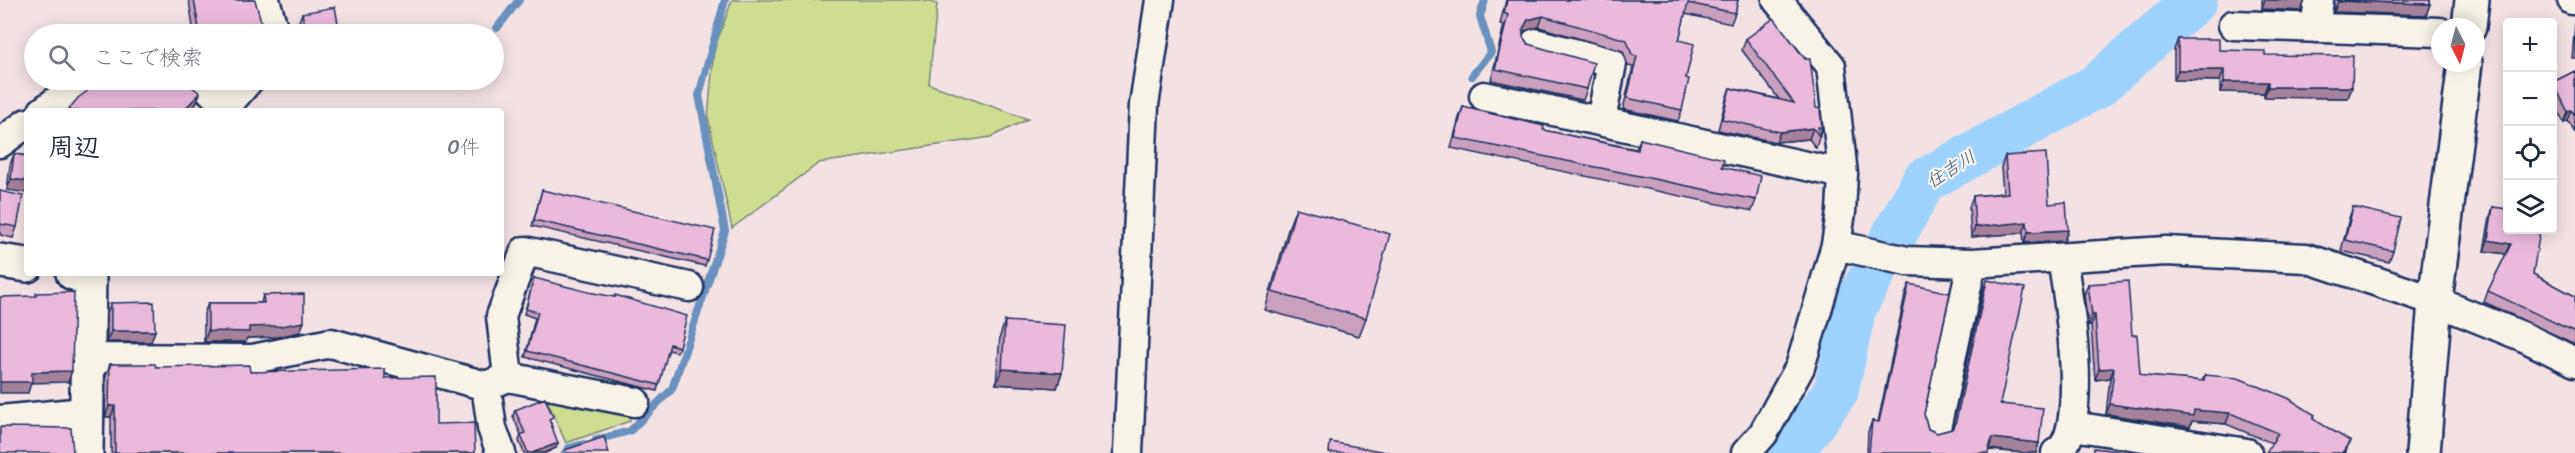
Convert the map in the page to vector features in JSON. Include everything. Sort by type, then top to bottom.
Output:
[{"type":"street","points":[[266,0],[272,24]]},
{"type":"street","points":[[1128,453],[1144,105],[1160,0]]},
{"type":"street","points":[[1746,453],[1762,434],[1800,367],[1849,248],[1831,66],[1777,0]]},
{"type":"street","points":[[2315,28],[2319,0]]},
{"type":"street","points":[[2470,18],[2472,0]]},
{"type":"street","points":[[2234,25],[2431,32]]},
{"type":"street","points":[[1535,43],[1612,63],[1601,121]]},
{"type":"street","points":[[2423,453],[2435,301],[2463,72]]},
{"type":"street","points":[[47,108],[72,90]]},
{"type":"street","points":[[208,90],[223,108]]},
{"type":"street","points":[[225,108],[240,90]]},
{"type":"street","points":[[1484,96],[1843,174]]},
{"type":"street","points":[[0,143],[24,125]]},
{"type":"street","points":[[1849,248],[1906,261],[1972,263],[2062,259],[2166,250],[2306,258],[2435,301],[2524,337],[2575,362]]},
{"type":"street","points":[[501,453],[492,428],[501,316],[525,251],[689,287]]},
{"type":"street","points":[[2056,453],[2062,450],[2073,426],[2074,339],[2062,259]]},
{"type":"street","points":[[0,261],[24,265]]},
{"type":"street","points":[[1936,428],[1972,263]]},
{"type":"street","points":[[84,276],[87,358],[86,453]]},
{"type":"street","points":[[87,358],[253,359],[331,343],[497,381],[635,402]]},
{"type":"street","points":[[0,420],[85,412]]},
{"type":"street","points":[[2073,426],[2247,453]]},
{"type":"green space","points":[[732,0],[922,0],[937,4],[929,84],[1028,119],[991,137],[819,163],[732,228],[708,118],[714,50]]},
{"type":"green space","points":[[544,393],[631,412],[630,421],[566,443]]},
{"type":"building","points":[[194,0],[255,0],[262,24],[198,24]]},
{"type":"building","points":[[1507,0],[1738,0],[1735,13],[1688,3],[1679,40],[1694,44],[1682,110],[1627,98],[1637,56],[1632,55],[1627,40],[1543,16],[1528,20],[1523,29],[1523,37],[1528,44],[1594,63],[1587,89],[1495,69],[1508,15],[1504,13]]},
{"type":"building","points":[[2430,0],[2430,4],[2338,1]]},
{"type":"building","points":[[335,7],[338,24],[304,24],[302,13]]},
{"type":"building","points":[[1774,18],[1805,59],[1810,59],[1816,108],[1820,109],[1822,127],[1818,127],[1820,137],[1813,128],[1780,132],[1722,119],[1730,88],[1794,103],[1746,39]]},
{"type":"building","points":[[2178,39],[2219,39],[2219,50],[2265,51],[2265,55],[2353,56],[2352,87],[2268,87],[2268,82],[2224,82],[2224,70],[2178,70]]},
{"type":"building","points":[[2575,71],[2575,116],[2572,110],[2568,112],[2557,90],[2557,80]]},
{"type":"building","points":[[88,90],[196,90],[200,93],[186,108],[70,108]]},
{"type":"building","points":[[1463,107],[1544,126],[1543,130],[1638,150],[1640,139],[1724,159],[1722,167],[1761,176],[1756,200],[1455,138]]},
{"type":"building","points":[[2046,153],[2049,204],[2066,202],[2068,230],[2028,232],[2027,222],[1975,227],[1973,196],[2008,193],[2005,156]]},
{"type":"building","points":[[14,154],[24,156],[24,181],[11,179]]},
{"type":"building","points":[[542,190],[715,230],[707,260],[534,220]]},
{"type":"building","points":[[0,191],[23,196],[17,227],[0,224]]},
{"type":"building","points":[[2353,207],[2401,218],[2393,251],[2345,240]]},
{"type":"building","points":[[2493,207],[2503,208],[2503,234],[2539,234],[2533,274],[2575,296],[2575,332],[2488,291],[2511,244],[2488,240]]},
{"type":"building","points":[[1296,208],[1390,234],[1366,318],[1272,292]]},
{"type":"building","points":[[534,278],[588,292],[615,297],[615,295],[687,316],[679,347],[670,344],[659,385],[527,351],[538,312],[526,309]]},
{"type":"building","points":[[1987,280],[2025,288],[2000,404],[2043,408],[2039,443],[1992,438],[1988,453],[1869,453],[1872,421],[1879,422],[1909,284],[1950,293],[1924,414],[1928,429],[1937,433],[1952,429],[1956,421]]},
{"type":"building","points":[[2128,281],[2132,335],[2137,335],[2140,374],[2204,381],[2205,375],[2238,378],[2288,398],[2315,415],[2313,419],[2350,441],[2342,453],[2266,453],[2278,433],[2230,413],[2194,410],[2193,416],[2110,404],[2114,368],[2099,369],[2095,315],[2092,315],[2088,284]]},
{"type":"building","points":[[74,292],[72,371],[32,372],[32,382],[0,382],[0,297]]},
{"type":"building","points":[[304,294],[304,322],[281,326],[249,327],[249,332],[208,331],[208,303],[264,303],[263,295]]},
{"type":"building","points":[[154,302],[155,331],[111,331],[111,303]]},
{"type":"building","points":[[1005,321],[1066,325],[1062,373],[1002,369]]},
{"type":"building","points":[[110,364],[155,364],[156,367],[249,365],[250,372],[385,369],[385,378],[436,377],[436,424],[474,423],[475,453],[115,453],[115,406],[109,406]]},
{"type":"building","points":[[545,398],[553,417],[549,419],[558,443],[528,453],[521,435],[525,433],[515,410]]},
{"type":"building","points":[[0,427],[71,428],[73,453],[0,453]]},
{"type":"building","points":[[604,437],[609,453],[566,453],[565,450]]},
{"type":"building","points":[[1330,442],[1392,453],[1329,453]]},
{"type":"building","points":[[2094,448],[2132,453],[2093,453]]},
{"type":"waterway","points":[[500,24],[519,0]]},
{"type":"waterway","points":[[596,440],[630,431],[672,389],[725,231],[699,95],[725,0]]},
{"type":"waterway","points":[[1472,76],[1491,52],[1480,16],[1485,0]]},
{"type":"waterway","name":"住吉川","points":[[1791,453],[1836,391],[1854,308],[1924,181],[2097,86],[2195,0]]},
{"type":"waterway","points":[[565,453],[569,448],[584,444]]}]
